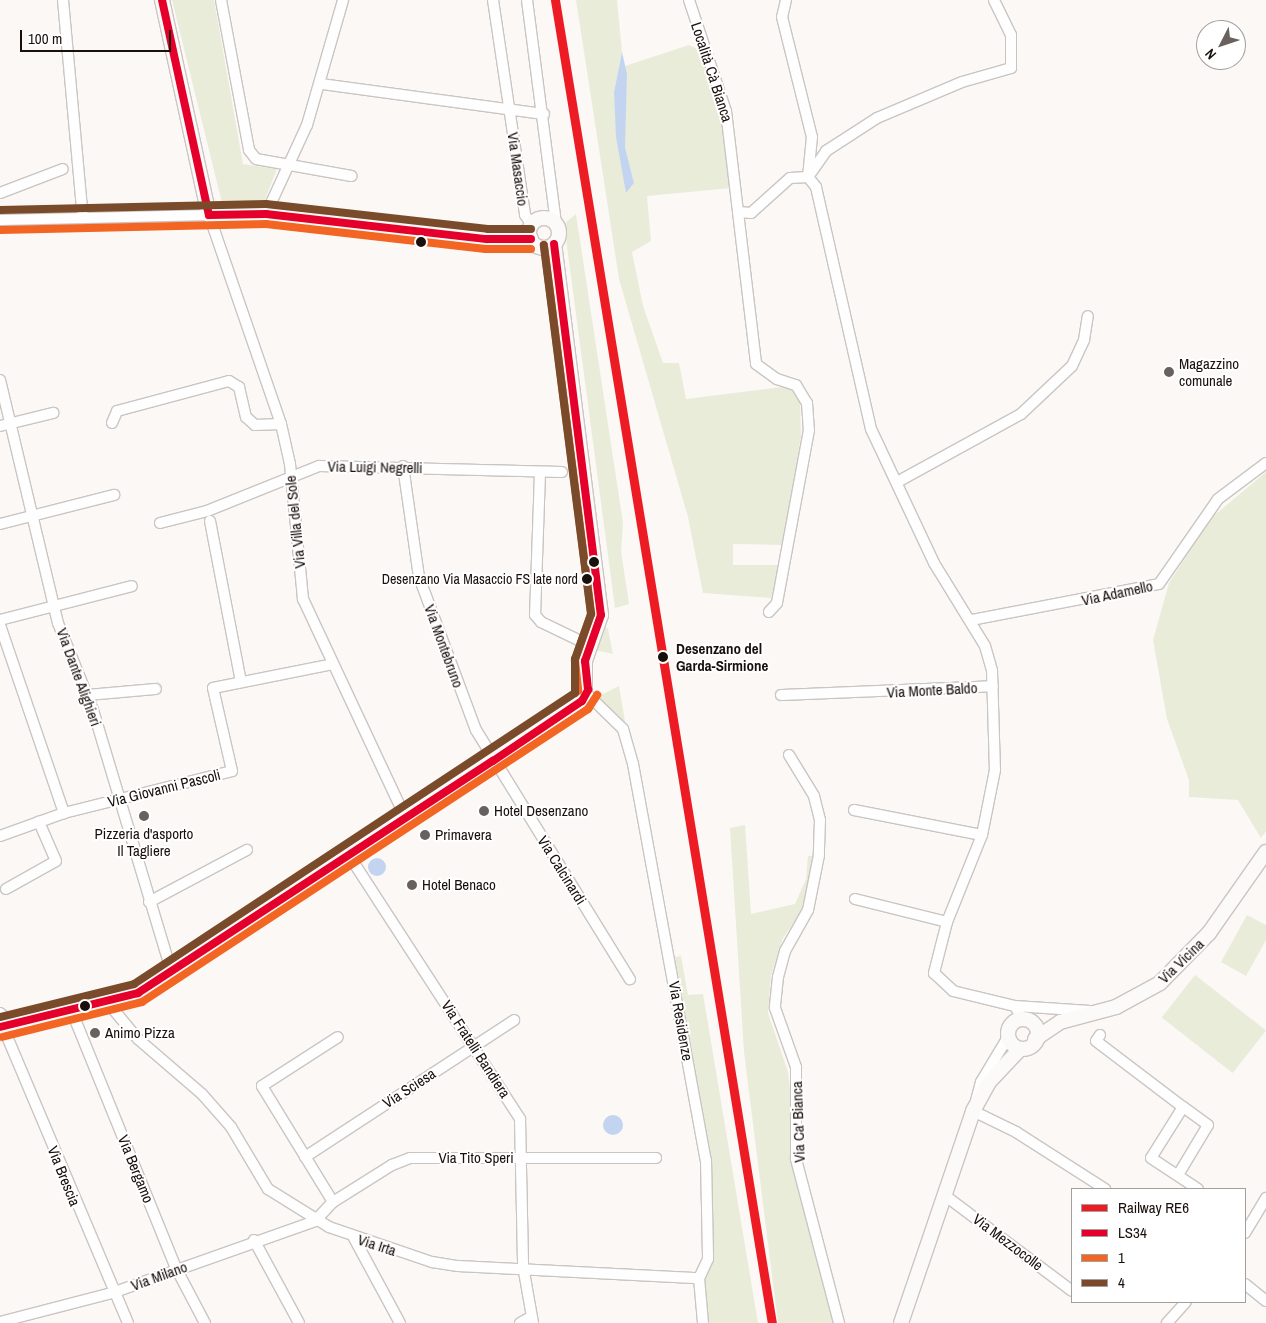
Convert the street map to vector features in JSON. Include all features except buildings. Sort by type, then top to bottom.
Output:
[{"type":"street","points":[[63,0],[82,218]]},
{"type":"street","points":[[162,0],[209,214]]},
{"type":"street","points":[[221,0],[249,150],[256,159],[352,176]]},
{"type":"street","points":[[266,214],[322,84],[343,0]]},
{"type":"street","name":"Via Masaccio","points":[[493,0],[525,215],[531,232]]},
{"type":"street","points":[[4,1023],[72,1012],[138,993],[494,762],[588,692],[584,678],[589,645],[601,626],[600,601],[554,244],[559,232],[556,223],[544,114],[527,0]]},
{"type":"street","name":"Località Cà Bianca","points":[[689,0],[726,111],[756,364],[777,379],[796,385],[807,403],[809,430],[777,603],[768,612]]},
{"type":"street","points":[[786,0],[782,17],[812,137],[808,177],[818,197],[871,429],[898,481],[934,563],[972,620],[985,646],[993,686]]},
{"type":"street","points":[[808,177],[826,151],[877,118],[962,82],[1011,68],[1011,34],[994,0]]},
{"type":"street","points":[[322,84],[511,111]]},
{"type":"street","name":"Via Masaccio","points":[[511,111],[544,114]]},
{"type":"street","points":[[0,194],[63,169]]},
{"type":"street","points":[[738,212],[751,212],[790,178],[808,177]]},
{"type":"street","name":"Via Villa del Sole","points":[[209,214],[281,424],[291,478],[303,599],[406,819]]},
{"type":"street","points":[[0,220],[266,214],[487,239],[531,232],[543,218],[556,223]]},
{"type":"street","points":[[531,232],[541,247],[554,244]]},
{"type":"street","points":[[898,481],[1022,414],[1072,366],[1084,340],[1088,316]]},
{"type":"street","name":"Via Dante Alighieri","points":[[0,380],[13,424],[54,606],[87,696],[117,799],[171,970]]},
{"type":"street","points":[[112,424],[117,411],[229,381],[239,386],[246,417],[255,425],[281,424]]},
{"type":"street","points":[[0,426],[53,413]]},
{"type":"street","name":"Via Adamello","points":[[972,620],[1160,584],[1218,499],[1266,463]]},
{"type":"street","name":"Via Luigi Negrelli","points":[[160,523],[207,511],[319,466],[403,466],[540,473],[562,472]]},
{"type":"street","name":"Via Montebruno","points":[[403,466],[418,577],[458,688],[494,762]]},
{"type":"street","points":[[540,473],[535,615],[541,622],[589,645]]},
{"type":"street","points":[[0,524],[114,495]]},
{"type":"street","points":[[210,521],[241,682]]},
{"type":"street","points":[[0,620],[132,586]]},
{"type":"street","points":[[0,625],[64,813]]},
{"type":"street","name":"Via Giovanni Pascoli","points":[[0,836],[64,813],[232,771],[213,688],[332,664]]},
{"type":"street","name":"Via Monte Baldo","points":[[781,695],[993,686],[995,770],[982,835],[947,922],[934,973],[946,988],[1015,1006]]},
{"type":"street","points":[[87,696],[156,689]]},
{"type":"street","name":"Via Residenze","points":[[588,692],[623,729],[633,764],[706,1160],[708,1259],[699,1278]]},
{"type":"street","name":"Via Ca' Bianca","points":[[789,755],[814,796],[820,820],[819,854],[808,910],[785,951],[775,1008],[796,1067],[796,1159],[839,1323]]},
{"type":"street","name":"Via Calcinardi","points":[[494,762],[630,979]]},
{"type":"street","points":[[854,810],[982,835]]},
{"type":"street","points":[[6,889],[56,861],[40,822]]},
{"type":"street","points":[[149,902],[247,850]]},
{"type":"street","name":"Via Vicina","points":[[1035,1024],[1060,1022],[1136,998],[1186,960],[1266,852]]},
{"type":"street","name":"Via Fratelli Bandiera","points":[[350,857],[474,1045],[520,1119],[523,1266],[532,1320]]},
{"type":"street","points":[[854,899],[947,922]]},
{"type":"street","name":"Via Irta","points":[[108,1003],[138,1039],[188,1081],[231,1127],[268,1189],[316,1221],[354,1238],[432,1262],[699,1278]]},
{"type":"street","points":[[1015,1006],[1096,1011]]},
{"type":"street","points":[[1015,1006],[1022,1019],[1035,1024],[1035,1039]]},
{"type":"street","name":"Via Bergamo","points":[[72,1012],[177,1270],[206,1323]]},
{"type":"street","points":[[973,1111],[1001,1067],[1012,1043],[1015,1022],[1022,1019]]},
{"type":"street","name":"Via Sciesa","points":[[305,1157],[514,1020]]},
{"type":"street","name":"Via Vicina","points":[[1012,1043],[1035,1039],[1060,1022]]},
{"type":"street","name":"Via Brescia","points":[[4,1023],[112,1294],[128,1323]]},
{"type":"street","points":[[1100,1035],[1096,1042],[1208,1125],[1178,1175]]},
{"type":"street","points":[[333,1202],[262,1086],[338,1037]]},
{"type":"street","points":[[902,1323],[981,1082],[1012,1043]]},
{"type":"street","points":[[1184,1108],[1151,1158],[1197,1188]]},
{"type":"street","points":[[973,1111],[1016,1132],[1103,1188]]},
{"type":"street","name":"Via Tito Speri","points":[[316,1221],[333,1202],[392,1165],[410,1158],[656,1158]]},
{"type":"street","name":"Via Mezzocolle","points":[[943,1194],[1071,1290]]},
{"type":"street","points":[[1248,1222],[1263,1210],[1266,1198]]},
{"type":"street","name":"Via Milano","points":[[0,1322],[112,1294],[254,1240],[316,1221]]},
{"type":"street","points":[[354,1238],[400,1323]]},
{"type":"street","points":[[254,1240],[299,1323]]},
{"type":"street","points":[[699,1278],[703,1323]]},
{"type":"street","points":[[1246,1285],[1266,1301]]},
{"type":"street","points":[[1167,1323],[1185,1303]]},
{"type":"street","points":[[520,1323],[532,1320]]},
{"type":"green space","points":[[172,0],[214,0],[243,164],[277,169],[262,207],[223,207]]},
{"type":"green space","points":[[576,0],[617,0],[622,52],[614,92],[626,193],[634,183],[625,147],[625,66],[689,45],[699,50],[720,103],[731,188],[647,196],[651,241],[632,252],[643,306],[663,363],[679,363],[686,399],[790,386],[800,403],[801,436],[783,545],[733,544],[733,565],[780,565],[771,598],[703,593],[688,517],[619,279]]},
{"type":"green space","points":[[576,214],[623,523],[621,551],[629,604],[615,608],[564,224]]},
{"type":"green space","points":[[1266,472],[1266,831],[1261,838],[1238,800],[1189,797],[1189,780],[1167,719],[1153,640],[1169,583],[1210,519]]},
{"type":"green space","points":[[605,626],[608,629],[613,654],[595,650]]},
{"type":"green space","points":[[619,686],[626,727],[597,697]]},
{"type":"green space","points":[[745,825],[751,914],[795,904],[806,879],[808,856],[814,856],[801,912],[783,938],[771,975],[768,1013],[788,1072],[793,1114],[790,1155],[834,1323],[778,1323],[744,1052],[730,828]]},
{"type":"green space","points":[[1247,915],[1266,925],[1266,940],[1246,976],[1221,962]]},
{"type":"green space","points":[[681,956],[688,995],[703,994],[758,1323],[709,1323],[705,1278],[713,1261],[710,1159],[675,957]]},
{"type":"green space","points":[[1195,975],[1266,1030],[1233,1073],[1162,1018]]},
{"type":"water","points":[[622,52],[627,74],[625,147],[634,183],[626,193],[616,137],[614,92]]},
{"type":"water","points":[[377,858],[383,861],[386,867],[383,873],[377,876],[371,873],[368,867],[371,861]]},
{"type":"water","points":[[613,1115],[620,1118],[623,1125],[620,1132],[613,1135],[606,1132],[603,1125],[606,1118]]},
{"type":"rail line","name":"RE6","points":[[555,0],[772,1323]]},
{"type":"transit line","name":"LS34","points":[[162,0],[209,215]]},
{"type":"transit line","name":"4","points":[[0,210],[266,204],[488,229],[531,229]]},
{"type":"transit line","name":"LS34","points":[[209,215],[266,214],[487,239],[531,239]]},
{"type":"transit line","name":"1","points":[[0,230],[266,224],[486,249],[531,249]]},
{"type":"transit line","name":"LS34","points":[[554,244],[601,615],[585,661],[588,690]]},
{"type":"transit line","name":"1","points":[[544,245],[591,614],[575,660],[578,691]]},
{"type":"transit line","name":"4","points":[[0,1017],[134,984],[575,693],[575,659],[591,614],[544,245]]},
{"type":"transit line","name":"LS34","points":[[0,1027],[138,993],[493,761],[582,701],[588,690]]},
{"type":"transit line","name":"1","points":[[2,1037],[142,1002],[588,709],[597,695]]},
{"type":"place","name":"Magazzino comunale","points":[[1169,372]]},
{"type":"place","name":"Desenzano Via Masaccio FS late nord","points":[[587,579]]},
{"type":"place","name":"Desenzano del Garda-Sirmione","points":[[663,657]]},
{"type":"place","name":"Hotel Desenzano","points":[[484,811]]},
{"type":"place","name":"Pizzeria d'asporto Il Tagliere","points":[[144,816]]},
{"type":"place","name":"Primavera","points":[[425,835]]},
{"type":"place","name":"Hotel Benaco","points":[[412,885]]},
{"type":"place","name":"Animo Pizza","points":[[95,1033]]}]
